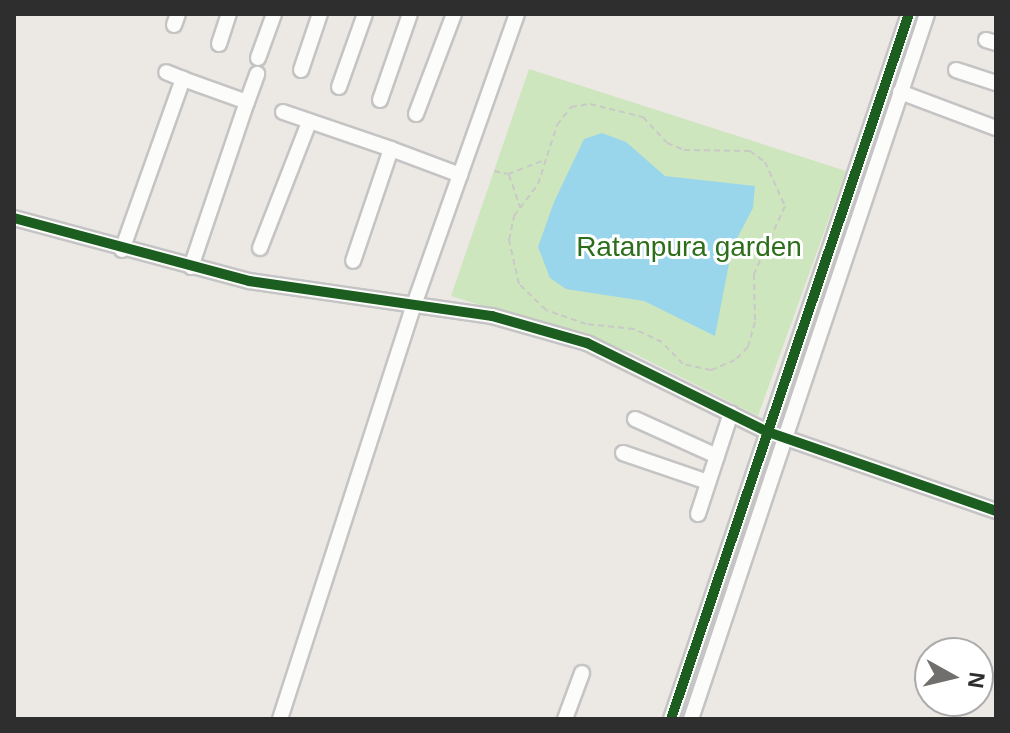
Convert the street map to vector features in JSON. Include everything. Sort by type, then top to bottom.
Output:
[{"type":"street","points":[[219,44],[229,14]]},
{"type":"street","points":[[258,58],[274,14]]},
{"type":"street","points":[[301,70],[320,14]]},
{"type":"street","points":[[339,87],[365,14]]},
{"type":"street","points":[[380,100],[410,14]]},
{"type":"street","points":[[416,114],[454,14]]},
{"type":"street","points":[[280,719],[415,302],[517,14]]},
{"type":"street","points":[[671,719],[909,14]]},
{"type":"street","points":[[691,719],[927,14]]},
{"type":"street","points":[[956,70],[996,83]]},
{"type":"street","points":[[166,72],[247,102]]},
{"type":"street","points":[[191,267],[257,74]]},
{"type":"street","points":[[122,250],[183,79]]},
{"type":"street","points":[[900,92],[996,128]]},
{"type":"street","points":[[283,112],[460,175]]},
{"type":"street","points":[[260,248],[309,122]]},
{"type":"street","points":[[353,261],[391,149]]},
{"type":"street","points":[[14,218],[122,250],[249,281],[415,302],[492,316],[587,343],[768,432],[996,511]]},
{"type":"street","points":[[698,514],[731,413]]},
{"type":"street","points":[[635,419],[717,456]]},
{"type":"street","points":[[623,453],[708,482]]},
{"type":"street","points":[[565,719],[582,673]]},
{"type":"path","points":[[590,104],[643,117],[667,143],[684,150],[750,151],[765,162],[785,206],[754,274],[755,322],[748,347],[735,360],[711,370],[683,364],[662,342],[634,329],[586,324],[546,310],[519,284],[509,240],[520,209],[538,184],[543,160],[571,107],[590,104]]},
{"type":"path","points":[[494,171],[508,174],[543,160]]},
{"type":"path","points":[[508,174],[520,209]]},
{"type":"green space","name":"Ratanpura garden","points":[[529,69],[846,171],[758,416],[631,352],[451,296]]},
{"type":"water","points":[[602,133],[626,142],[665,176],[755,186],[753,208],[732,248],[715,336],[644,301],[566,289],[550,278],[538,247],[554,202],[584,139]]},
{"type":"cycle path","points":[[671,719],[909,14]]},
{"type":"cycle path","points":[[14,218],[249,281],[492,316],[587,343],[768,432],[996,511]]}]
